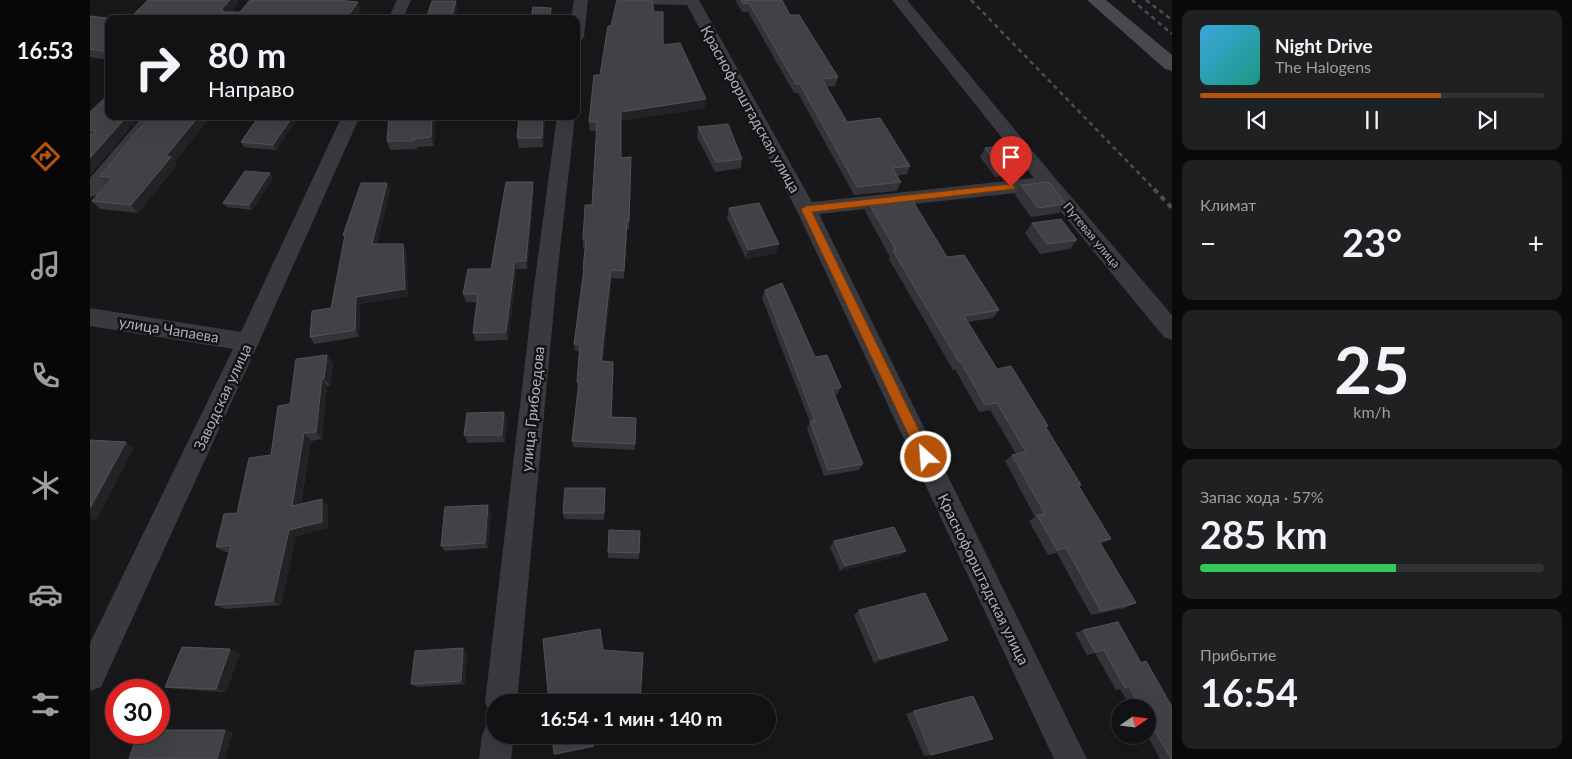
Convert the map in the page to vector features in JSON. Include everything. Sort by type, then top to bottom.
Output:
[{"type":"main road","points":[[1096,0],[1172,65]]},
{"type":"street","points":[[397,15],[404,0]]},
{"type":"street","points":[[579,15],[581,0]]},
{"type":"street","points":[[638,0],[692,0]]},
{"type":"street","name":"Краснофорштадская улица","points":[[692,0],[806,209],[1071,759]]},
{"type":"street","name":"Путевая улица","points":[[899,0],[1172,331]]},
{"type":"street","points":[[90,190],[150,120]]},
{"type":"street","name":"Заводская улица","points":[[90,676],[248,342],[349,120]]},
{"type":"street","name":"улица Грибоедова","points":[[502,694],[544,296],[566,120]]},
{"type":"street","points":[[806,209],[1048,183]]},
{"type":"street","name":"улица Чапаева","points":[[90,317],[248,342]]},
{"type":"street","points":[[495,759],[497,744]]},
{"type":"building","points":[[148,0],[230,0],[222,9],[224,12],[240,12],[250,0],[336,0],[358,2],[349,15],[133,15]]},
{"type":"building","points":[[617,0],[652,0],[654,12],[663,12],[663,45],[680,43],[706,99],[621,112],[621,158],[631,157],[629,221],[627,221],[624,271],[611,270],[601,361],[613,362],[611,417],[636,418],[635,444],[572,441],[579,382],[577,382],[580,344],[574,344],[584,269],[586,239],[583,239],[585,205],[592,205],[597,122],[589,122],[594,75],[600,75],[608,26],[611,26]]},
{"type":"building","points":[[741,0],[782,0],[790,15],[799,15],[838,77],[822,79],[847,122],[880,118],[910,166],[892,168],[901,182],[857,187],[800,84],[796,84],[749,3],[743,4]]},
{"type":"building","points":[[432,1],[456,1],[452,15],[427,15]]},
{"type":"building","points":[[533,7],[551,8],[550,15],[532,15]]},
{"type":"building","points":[[90,16],[105,18],[105,51],[90,49]]},
{"type":"building","points":[[105,98],[105,120],[123,120],[90,158],[90,136],[96,131],[90,130],[90,112]]},
{"type":"building","points":[[147,120],[196,120],[166,156],[171,157],[131,205],[92,201],[112,178],[100,176]]},
{"type":"building","points":[[256,120],[290,120],[273,145],[241,142]]},
{"type":"building","points":[[389,120],[432,120],[431,137],[414,139],[414,141],[387,141]]},
{"type":"building","points":[[519,120],[543,120],[542,138],[517,138]]},
{"type":"building","points":[[728,124],[742,159],[716,162],[698,127]]},
{"type":"building","points":[[1014,144],[1029,164],[1000,167],[985,148]]},
{"type":"building","points":[[245,171],[270,173],[249,205],[223,203]]},
{"type":"building","points":[[506,182],[533,182],[526,261],[515,261],[506,332],[473,333],[478,294],[463,294],[468,269],[491,269]]},
{"type":"building","points":[[1049,182],[1066,204],[1038,208],[1021,185]]},
{"type":"building","points":[[361,183],[387,183],[372,244],[403,244],[405,289],[356,297],[355,330],[310,337],[312,311],[331,308],[345,235],[343,235]]},
{"type":"building","points":[[911,198],[947,257],[964,255],[999,310],[964,316],[997,369],[1011,366],[1048,426],[1045,426],[1111,539],[1099,541],[1136,603],[1101,611],[1066,548],[1057,550],[1037,515],[1045,514],[1012,455],[1026,452],[997,403],[985,405],[912,283],[893,250],[896,250],[868,202]]},
{"type":"building","points":[[759,203],[779,244],[748,250],[729,208]]},
{"type":"building","points":[[1061,219],[1077,240],[1047,244],[1032,223]]},
{"type":"building","points":[[782,283],[815,357],[827,355],[841,387],[832,389],[863,464],[828,470],[810,421],[815,421],[765,290]]},
{"type":"building","points":[[327,355],[324,378],[322,378],[316,432],[304,433],[292,506],[322,499],[322,522],[289,530],[273,601],[215,605],[231,545],[216,547],[224,514],[237,513],[249,458],[271,455],[278,406],[290,404],[296,359]]},
{"type":"building","points":[[504,412],[502,435],[464,435],[467,413]]},
{"type":"building","points":[[90,440],[126,442],[90,508]]},
{"type":"building","points":[[565,488],[605,488],[604,513],[563,513]]},
{"type":"building","points":[[488,505],[485,543],[441,546],[445,507]]},
{"type":"building","points":[[894,527],[906,551],[845,566],[834,541]]},
{"type":"building","points":[[609,530],[640,531],[639,553],[608,552]]},
{"type":"building","points":[[925,593],[948,640],[880,659],[859,610]]},
{"type":"building","points":[[1118,622],[1141,663],[1146,661],[1172,707],[1172,759],[1156,732],[1156,699],[1136,699],[1129,686],[1125,688],[1104,650],[1095,652],[1083,630]]},
{"type":"building","points":[[600,629],[603,650],[643,653],[640,694],[548,694],[543,639]]},
{"type":"building","points":[[182,647],[230,649],[216,689],[170,687],[170,679],[168,679]]},
{"type":"building","points":[[463,648],[461,681],[411,684],[415,651]]},
{"type":"building","points":[[973,696],[993,739],[931,755],[914,711]]},
{"type":"building","points":[[170,730],[225,730],[217,759],[129,759],[134,744],[170,744]]},
{"type":"building","points":[[553,744],[593,744],[593,746],[554,754]]},
{"type":"railway","points":[[971,0],[1155,190]]},
{"type":"railway","points":[[1132,0],[1172,34]]},
{"type":"railway","points":[[1146,0],[1172,20]]},
{"type":"railway","points":[[1154,189],[1172,208]]},
{"type":"route","points":[[926,457],[806,209],[1011,187]]}]
